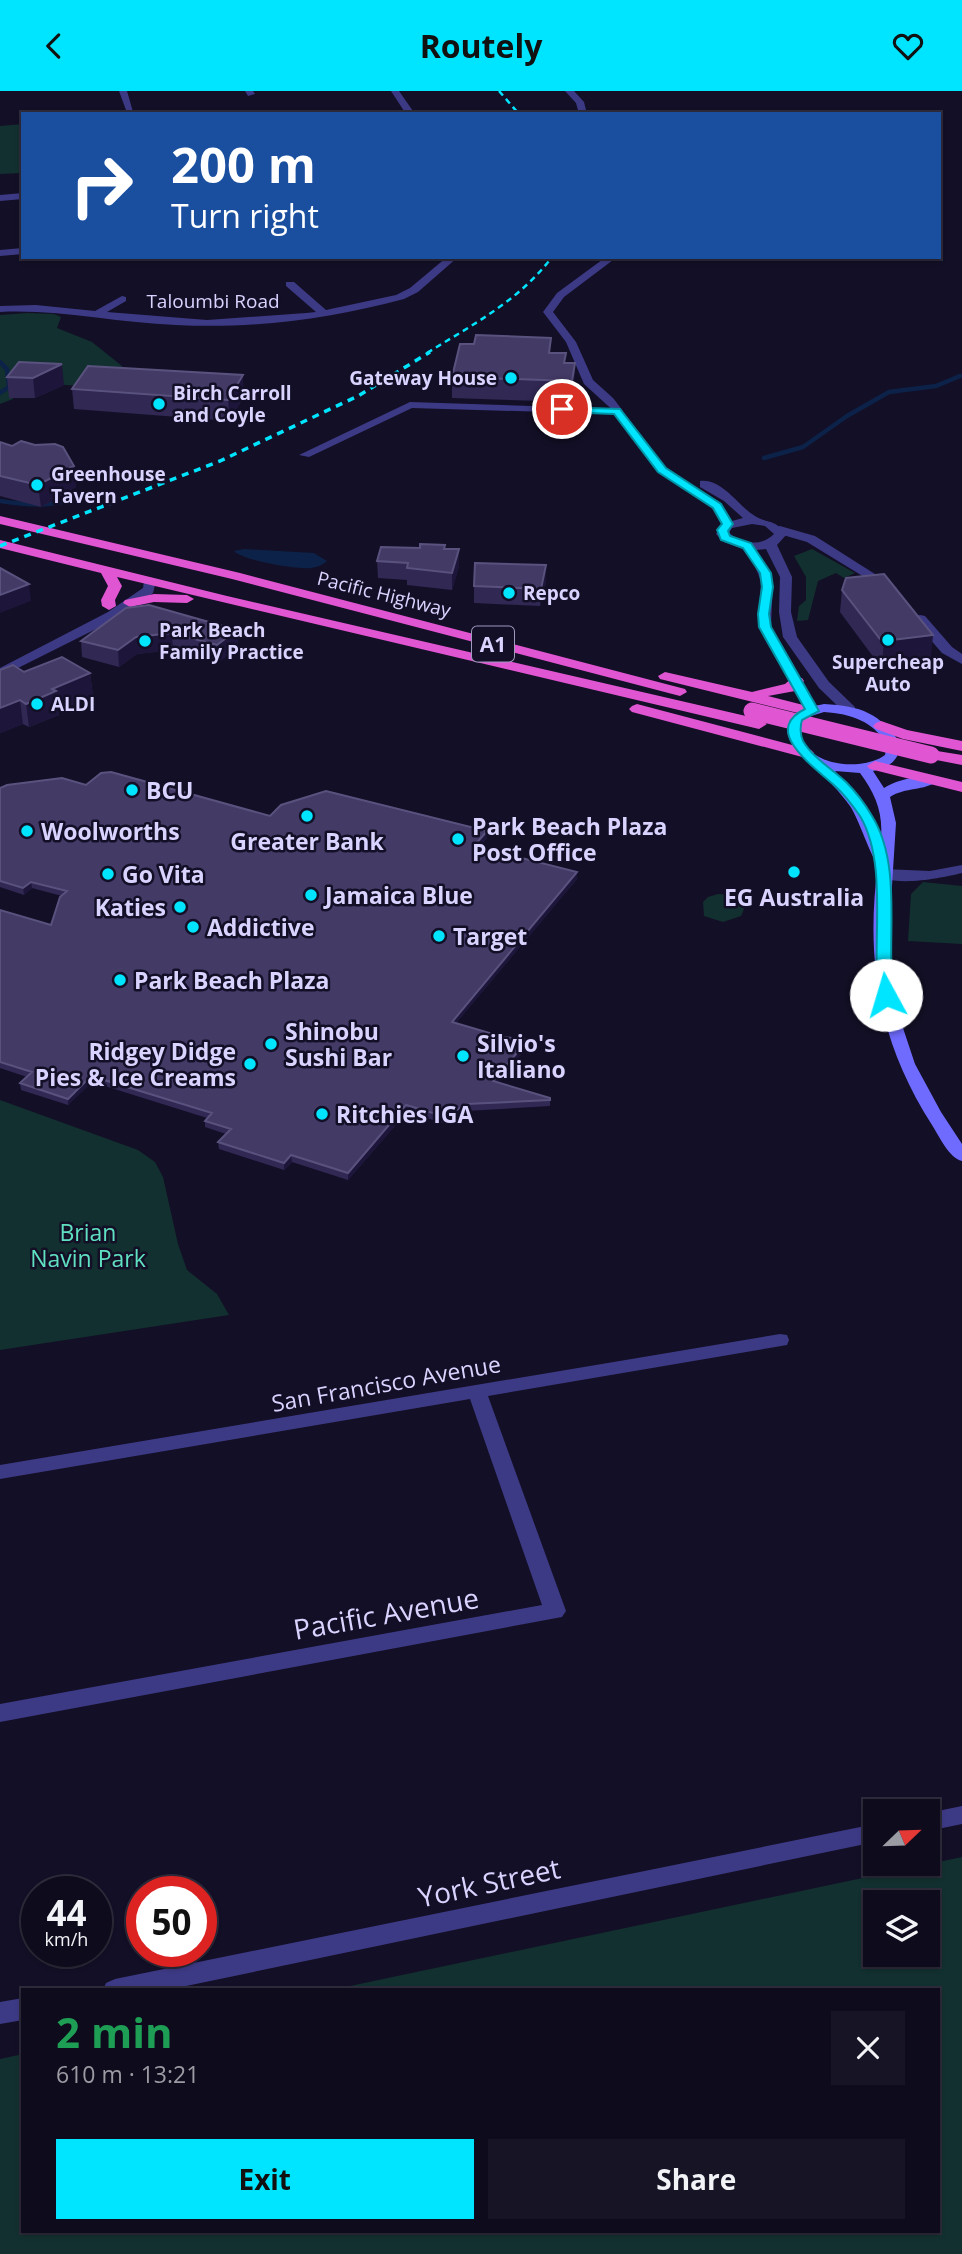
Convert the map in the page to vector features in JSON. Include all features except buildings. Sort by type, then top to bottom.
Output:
[{"type":"highway","name":"Pacific Highway","points":[[0,520],[235,576],[591,669],[933,768],[962,771]]},
{"type":"highway","points":[[100,543],[153,569],[155,578],[150,581]]},
{"type":"highway","name":"Pacific Highway","points":[[0,544],[458,653],[756,717]]},
{"type":"highway","points":[[106,570],[115,586],[108,600],[109,606]]},
{"type":"highway","points":[[235,576],[415,614],[811,711]]},
{"type":"highway","points":[[150,581],[180,578],[519,659],[591,669]]},
{"type":"highway","points":[[130,603],[162,598],[227,600]]},
{"type":"highway","points":[[458,653],[503,675],[809,755]]},
{"type":"highway","points":[[732,692],[776,692],[790,688],[797,681]]},
{"type":"highway","points":[[881,726],[903,734],[962,746]]},
{"type":"highway","name":"Pacific Highway","points":[[933,768],[962,760]]},
{"type":"highway","points":[[869,768],[933,768],[962,787]]},
{"type":"main road","points":[[809,755],[838,769],[869,768],[891,758],[896,750],[896,743],[881,726],[850,711],[824,708],[811,711],[797,718],[793,730],[795,739],[809,755],[844,787],[867,817],[877,842],[884,874]]},
{"type":"main road","points":[[869,768],[882,796],[890,826],[884,874],[882,962],[886,995],[897,1039],[911,1073],[956,1138],[962,1156]]},
{"type":"main road","points":[[882,796],[933,768]]},
{"type":"street","points":[[123,91],[130,110]]},
{"type":"street","points":[[396,91],[410,112]]},
{"type":"street","points":[[569,91],[580,102],[582,112]]},
{"type":"street","points":[[0,198],[21,197]]},
{"type":"street","points":[[0,253],[21,251]]},
{"type":"street","name":"Taloumbi Road","points":[[0,309],[48,308],[146,320],[222,322],[288,318],[400,297],[414,290],[451,259]]},
{"type":"street","points":[[610,259],[596,273],[579,281],[558,297],[548,312],[571,342],[588,382],[609,400],[662,470],[717,506],[728,524]]},
{"type":"street","points":[[290,284],[323,312]]},
{"type":"street","points":[[97,314],[122,299]]},
{"type":"street","points":[[305,455],[410,405],[617,411]]},
{"type":"street","points":[[651,456],[728,498],[752,520]]},
{"type":"street","points":[[811,711],[797,681],[765,627],[767,581],[760,564],[747,546],[725,538],[722,530],[728,524],[752,520],[769,523],[777,537],[786,577],[785,612],[790,637],[824,685],[850,711]]},
{"type":"street","points":[[747,546],[777,537],[820,544],[879,579],[908,604],[939,643],[962,660]]},
{"type":"street","points":[[0,673],[113,615],[149,590],[150,581],[134,587],[91,624]]},
{"type":"street","points":[[884,874],[930,876],[962,869]]},
{"type":"street","name":"San Francisco Avenue","points":[[0,1472],[780,1340]]},
{"type":"street","name":"Pacific Avenue","points":[[0,1713],[555,1611],[477,1393]]},
{"type":"street","points":[[940,1820],[962,1815]]},
{"type":"street","name":"York Street","points":[[125,1988],[863,1835]]},
{"type":"street","points":[[0,2013],[21,2009]]},
{"type":"green space","points":[[21,124],[21,173],[0,174],[0,126]]},
{"type":"green space","points":[[54,314],[61,317],[57,328],[92,342],[122,366],[123,377],[111,388],[21,382],[13,393],[13,399],[0,404],[0,315]]},
{"type":"green space","points":[[812,549],[855,573],[844,578],[836,573],[818,581],[808,620],[797,621],[799,606],[806,600],[806,577],[794,556]]},
{"type":"green space","points":[[923,882],[962,886],[962,944],[908,941],[911,894]]},
{"type":"green space","points":[[718,894],[730,895],[742,901],[744,909],[741,916],[723,922],[704,916],[703,902]]},
{"type":"green space","name":"Brian Navin Park","points":[[0,1100],[138,1150],[155,1162],[163,1177],[178,1244],[187,1270],[217,1294],[229,1315],[0,1350]]},
{"type":"green space","points":[[962,1857],[962,2254],[0,2254],[0,2059],[21,2054],[21,2233],[940,2233],[940,1988],[340,1988],[872,1876],[940,1876],[940,1862]]},
{"type":"water","points":[[244,549],[314,553],[327,561],[311,568],[282,566],[247,558],[234,551]]},
{"type":"waterway","points":[[0,362],[7,369],[9,387],[0,393]]},
{"type":"waterway","points":[[764,458],[803,447],[847,416],[889,392],[936,386],[960,376]]},
{"type":"waterway","points":[[0,501],[45,504],[90,494]]},
{"type":"railway","points":[[499,91],[517,112]]},
{"type":"railway","points":[[427,353],[510,299],[550,259]]},
{"type":"railway","points":[[0,546],[220,461],[358,396],[430,352]]},
{"type":"place","name":"Gateway House","points":[[511,378]]},
{"type":"place","name":"Birch Carroll and Coyle","points":[[159,404]]},
{"type":"place","name":"Greenhouse Tavern","points":[[37,485]]},
{"type":"place","name":"Repco","points":[[509,593]]},
{"type":"place","name":"Supercheap Auto","points":[[888,640]]},
{"type":"place","name":"Park Beach Family Practice","points":[[145,641]]},
{"type":"place","name":"ALDI","points":[[37,704]]},
{"type":"place","name":"BCU","points":[[132,790]]},
{"type":"place","name":"Greater Bank","points":[[307,816]]},
{"type":"place","name":"Woolworths","points":[[27,831]]},
{"type":"place","name":"Park Beach Plaza Post Office","points":[[458,839]]},
{"type":"place","name":"EG Australia","points":[[794,872]]},
{"type":"place","name":"Go Vita","points":[[108,874]]},
{"type":"place","name":"Jamaica Blue","points":[[311,895]]},
{"type":"place","name":"Katies","points":[[180,907]]},
{"type":"place","name":"Addictive","points":[[193,927]]},
{"type":"place","name":"Target","points":[[439,936]]},
{"type":"place","name":"Park Beach Plaza","points":[[120,980]]},
{"type":"place","name":"Shinobu Sushi Bar","points":[[271,1044]]},
{"type":"place","name":"Silvio's Italiano","points":[[463,1056]]},
{"type":"place","name":"Ridgey Didge Pies & Ice Creams","points":[[250,1064]]},
{"type":"place","name":"Ritchies IGA","points":[[322,1114]]},
{"type":"route","points":[[562,409],[617,411],[662,470],[717,506],[728,524],[722,534],[730,541],[747,546],[765,573],[768,587],[765,627],[788,663],[812,711],[797,718],[793,730],[795,739],[806,753],[844,787],[867,817],[877,842],[884,874],[882,962],[886,995]]}]
